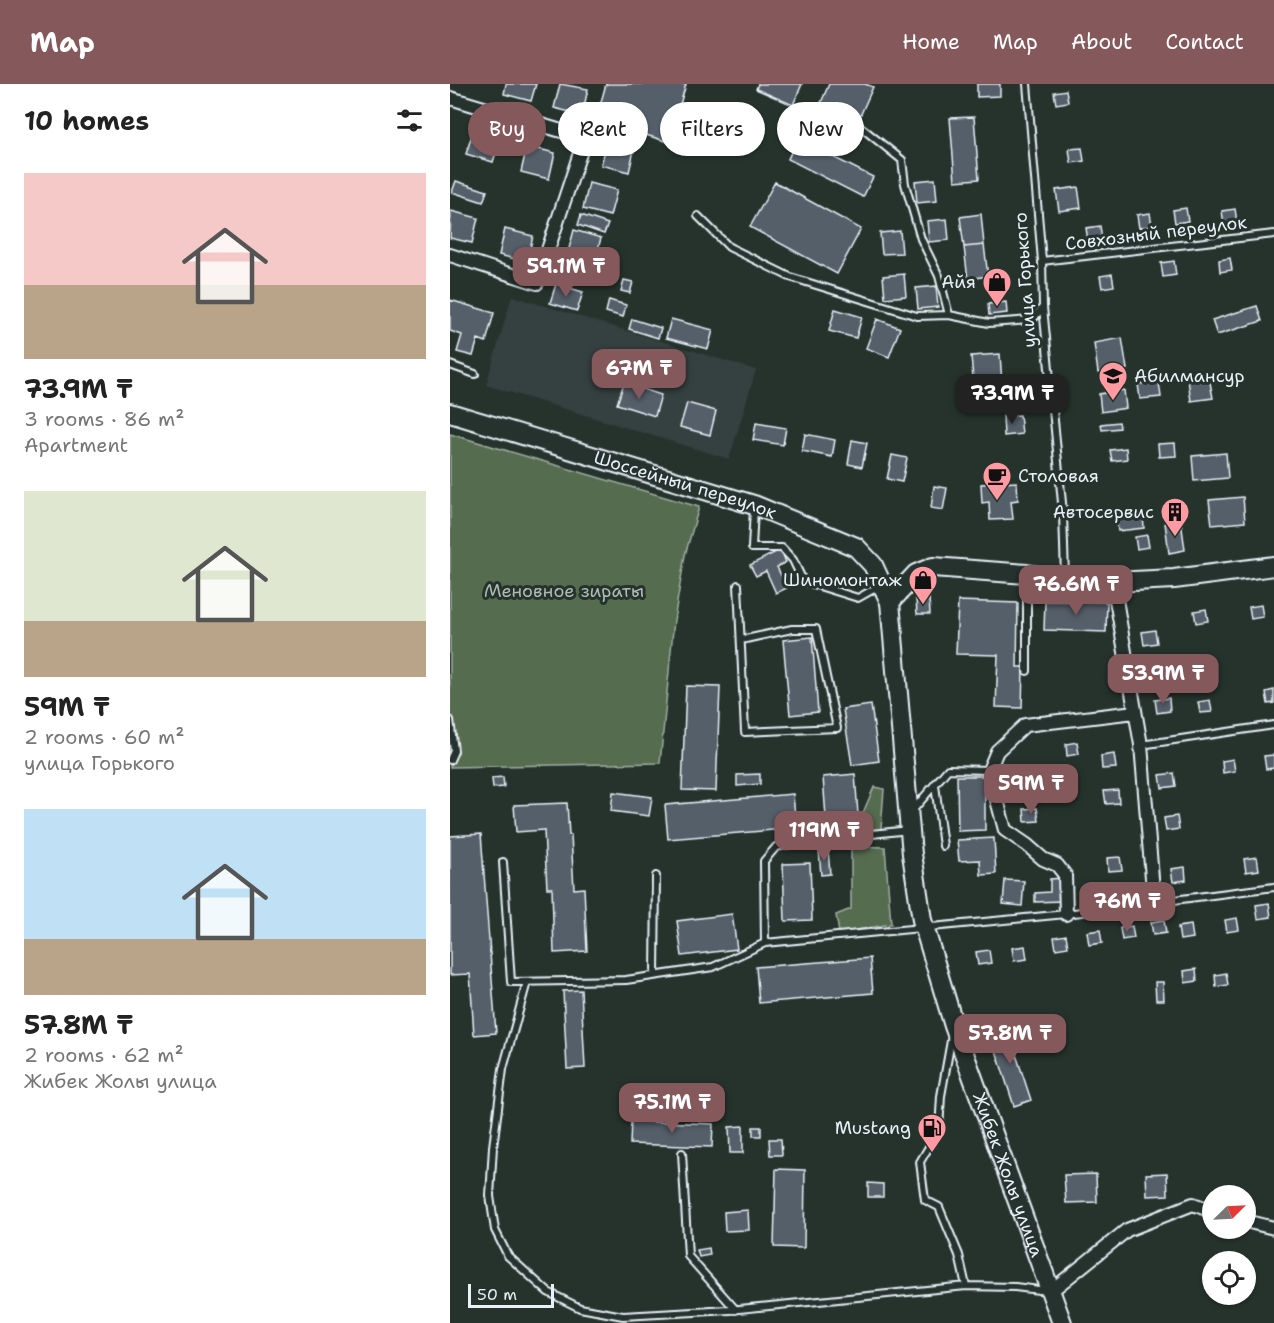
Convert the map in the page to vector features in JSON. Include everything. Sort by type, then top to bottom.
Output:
[{"type":"main road","name":"Шоссейный переулок","points":[[450,412],[754,505],[856,547],[873,565],[890,602],[912,854],[925,929],[954,1026]]},
{"type":"main road","points":[[890,602],[916,574],[933,567],[1027,574],[1065,580],[1113,582],[1174,579],[1274,566]]},
{"type":"main road","name":"Жибек Жолы улица","points":[[954,1026],[1062,1323]]},
{"type":"street","points":[[450,98],[585,138],[537,283],[450,255]]},
{"type":"street","points":[[1113,582],[1141,745],[1154,902]]},
{"type":"street","points":[[1066,914],[1065,875],[1057,865],[1043,859],[1005,830],[989,770],[997,751],[1025,725],[1135,712]]},
{"type":"street","points":[[1051,1291],[1126,1230],[1193,1204],[1202,1207]]},
{"type":"street","points":[[1256,1224],[1274,1228]]},
{"type":"lane","name":"улица Горького","points":[[1028,84],[1042,261],[1043,307],[1063,513],[1065,580]]},
{"type":"lane","points":[[864,130],[902,160],[905,184],[921,239],[939,276],[949,315]]},
{"type":"lane","points":[[698,216],[729,247],[789,277],[917,316],[949,315],[989,323],[1032,320],[1043,307]]},
{"type":"lane","name":"Совхозный переулок","points":[[1042,261],[1274,234]]},
{"type":"lane","points":[[450,365],[475,374]]},
{"type":"lane","points":[[754,505],[752,548],[782,548],[793,560],[803,581],[858,598],[883,584]]},
{"type":"lane","points":[[1027,574],[1027,671]]},
{"type":"lane","points":[[738,585],[745,732],[837,728],[816,629],[792,629],[741,640]]},
{"type":"lane","points":[[450,720],[454,751],[450,760]]},
{"type":"lane","points":[[1141,745],[1274,725]]},
{"type":"lane","points":[[765,943],[764,861],[776,847],[909,822],[948,769],[989,770]]},
{"type":"lane","points":[[935,785],[943,846]]},
{"type":"lane","points":[[503,862],[511,982],[626,980],[713,967],[765,943],[1066,914],[1274,887]]},
{"type":"lane","points":[[655,975],[656,876]]},
{"type":"lane","points":[[527,982],[503,1069],[493,1147],[491,1186],[495,1230],[508,1256],[548,1292],[580,1308],[623,1320],[966,1286],[1015,1287],[1051,1291]]},
{"type":"lane","points":[[954,1026],[941,1096],[939,1130],[920,1161],[925,1200],[939,1207],[959,1255],[966,1286]]},
{"type":"lane","points":[[682,1153],[688,1256],[736,1310]]},
{"type":"shaded area","points":[[512,296],[756,370],[729,459],[486,385]]},
{"type":"green space","name":"Меновное зираты","points":[[450,434],[699,507],[685,555],[674,620],[660,763],[450,767]]},
{"type":"green space","points":[[874,787],[884,789],[881,829],[867,829],[862,815]]},
{"type":"green space","points":[[851,846],[885,847],[891,924],[839,933],[836,915],[851,909]]},
{"type":"building","points":[[506,84],[536,84],[531,101],[504,94]]},
{"type":"building","points":[[560,84],[588,89],[585,102],[558,102],[558,109],[554,108]]},
{"type":"building","points":[[606,84],[686,84],[681,102],[660,102],[660,139],[648,136],[648,102],[601,102]]},
{"type":"building","points":[[758,84],[802,84],[794,102],[786,102],[756,89]]},
{"type":"building","points":[[829,84],[865,84],[873,87],[864,107],[864,102],[821,102]]},
{"type":"building","points":[[977,84],[1000,84],[1000,96],[977,97]]},
{"type":"building","points":[[1066,90],[1068,102],[1056,104],[1054,92]]},
{"type":"building","points":[[974,117],[979,179],[955,181],[950,118]]},
{"type":"building","points":[[1082,148],[1084,161],[1071,163],[1069,149]]},
{"type":"building","points":[[546,151],[555,153],[549,179],[521,172],[525,156],[546,156]]},
{"type":"building","points":[[473,156],[495,156],[493,162]]},
{"type":"building","points":[[603,156],[633,156],[629,172],[601,165]]},
{"type":"building","points":[[789,156],[831,156],[873,177],[863,197],[788,159]]},
{"type":"building","points":[[935,179],[937,201],[917,203],[915,181]]},
{"type":"building","points":[[456,181],[487,191],[483,202],[452,192]]},
{"type":"building","points":[[775,182],[861,229],[837,274],[750,227]]},
{"type":"building","points":[[589,183],[617,190],[610,216],[583,209]]},
{"type":"building","points":[[1078,187],[1081,208],[1059,211],[1056,190]]},
{"type":"building","points":[[1186,208],[1188,221],[1175,223],[1173,210]]},
{"type":"building","points":[[1235,209],[1237,222],[1224,224],[1222,211]]},
{"type":"building","points":[[451,211],[478,218],[472,243],[450,238]]},
{"type":"building","points":[[1150,213],[1152,226],[1139,228],[1137,215]]},
{"type":"building","points":[[981,214],[984,245],[964,247],[960,217]]},
{"type":"building","points":[[581,215],[608,224],[604,234],[578,225]]},
{"type":"building","points":[[947,219],[949,240],[929,242],[927,221]]},
{"type":"building","points":[[1100,226],[1102,239],[1088,241],[1086,228]]},
{"type":"building","points":[[505,229],[533,236],[527,262],[499,255]]},
{"type":"building","points":[[574,230],[601,238],[594,264],[567,256]]},
{"type":"building","points":[[900,231],[902,253],[882,254],[880,233]]},
{"type":"building","points":[[984,245],[988,276],[968,279],[964,247]]},
{"type":"building","points":[[1230,258],[1232,270],[1220,272],[1219,260]]},
{"type":"building","points":[[1174,261],[1176,275],[1163,277],[1161,263]]},
{"type":"building","points":[[904,274],[906,296],[885,298],[883,276]]},
{"type":"building","points":[[1112,274],[1114,286],[1102,288],[1100,276]]},
{"type":"building","points":[[624,280],[633,282],[630,293],[621,291]]},
{"type":"building","points":[[556,284],[583,292],[577,311],[550,303]]},
{"type":"building","points":[[936,286],[938,307],[918,309],[916,288]]},
{"type":"building","points":[[450,300],[494,313],[486,342],[478,339],[473,356],[457,352],[462,335],[450,331]]},
{"type":"building","points":[[609,300],[626,305],[623,317],[606,312]]},
{"type":"building","name":"Айя","points":[[1006,302],[1007,313],[989,315],[988,304]]},
{"type":"building","points":[[1257,306],[1262,321],[1217,335],[1212,320]]},
{"type":"building","points":[[835,309],[862,317],[856,338],[829,331]]},
{"type":"building","points":[[632,319],[661,328],[658,338],[629,329]]},
{"type":"building","points":[[671,319],[713,330],[708,349],[666,338]]},
{"type":"building","points":[[877,319],[900,328],[889,357],[866,348]]},
{"type":"building","points":[[1122,338],[1127,369],[1098,373],[1094,343]]},
{"type":"building","points":[[1000,354],[1003,399],[975,401],[971,356]]},
{"type":"building","points":[[1209,377],[1213,398],[1191,401],[1188,380]]},
{"type":"building","points":[[1159,382],[1161,397],[1140,399],[1138,384]]},
{"type":"building","points":[[624,383],[661,395],[655,416],[617,404]]},
{"type":"building","name":"Абилмансур","points":[[1124,390],[1126,408],[1101,412],[1099,394]]},
{"type":"building","points":[[687,403],[716,411],[710,435],[680,427]]},
{"type":"building","points":[[1020,415],[1022,434],[1004,436],[1003,416]]},
{"type":"building","points":[[1119,422],[1120,428],[1102,430],[1101,424]]},
{"type":"building","points":[[756,423],[786,428],[783,445],[753,440]]},
{"type":"building","points":[[805,434],[835,440],[832,457],[802,451]]},
{"type":"building","points":[[852,440],[867,443],[862,467],[848,464]]},
{"type":"building","points":[[1175,443],[1176,456],[1159,457],[1158,444]]},
{"type":"building","points":[[1126,448],[1127,459],[1112,461],[1110,450]]},
{"type":"building","points":[[1226,453],[1228,478],[1194,481],[1192,456]]},
{"type":"building","points":[[892,455],[907,458],[902,482],[887,479]]},
{"type":"building","name":"Столовая","points":[[1017,482],[1018,500],[1011,501],[1013,519],[990,520],[989,502],[982,503],[981,484]]},
{"type":"building","points":[[934,486],[947,488],[943,510],[931,508]]},
{"type":"building","points":[[1243,497],[1245,522],[1212,525],[1209,500]]},
{"type":"building","points":[[1143,514],[1144,528],[1118,531],[1116,517]]},
{"type":"building","name":"Автосервис","points":[[1181,521],[1185,550],[1169,553],[1165,523]]},
{"type":"building","points":[[1147,535],[1149,547],[1137,549],[1135,537]]},
{"type":"building","points":[[780,550],[786,562],[777,567],[787,588],[776,593],[766,571],[756,576],[750,565]]},
{"type":"building","name":"Шиномонтаж","points":[[916,598],[929,598],[930,614],[917,614]]},
{"type":"building","points":[[958,601],[1018,603],[1017,667],[1023,667],[1022,708],[996,707],[998,655],[956,654]]},
{"type":"building","points":[[1045,601],[1107,602],[1106,632],[1044,630]]},
{"type":"building","points":[[1261,605],[1263,617],[1251,619],[1249,607]]},
{"type":"building","points":[[1206,609],[1208,621],[1196,623],[1194,611]]},
{"type":"building","points":[[1155,630],[1157,643],[1144,645],[1142,632]]},
{"type":"building","points":[[812,637],[818,712],[790,715],[783,640]]},
{"type":"building","points":[[686,686],[720,687],[716,791],[682,790]]},
{"type":"building","points":[[1274,690],[1274,703],[1268,704],[1266,692]]},
{"type":"building","points":[[1169,698],[1170,711],[1157,713],[1155,700]]},
{"type":"building","points":[[1210,700],[1212,712],[1200,713],[1198,702]]},
{"type":"building","points":[[871,705],[879,761],[852,765],[843,709]]},
{"type":"building","points":[[1077,742],[1079,754],[1067,756],[1066,744]]},
{"type":"building","points":[[1114,754],[1116,768],[1102,769],[1101,756]]},
{"type":"building","points":[[1274,755],[1274,768],[1266,769],[1264,756]]},
{"type":"building","points":[[1233,759],[1235,771],[1223,773],[1222,761]]},
{"type":"building","points":[[1174,773],[1176,786],[1162,788],[1160,775]]},
{"type":"building","points":[[760,774],[760,784],[737,786],[737,775]]},
{"type":"building","points":[[855,774],[859,828],[827,831],[823,777]]},
{"type":"building","points":[[957,776],[985,776],[985,830],[958,831]]},
{"type":"building","points":[[503,777],[504,787],[493,788],[492,778]]},
{"type":"building","points":[[1041,787],[1059,787],[1059,801],[1041,801]]},
{"type":"building","points":[[1118,790],[1119,803],[1106,804],[1104,791]]},
{"type":"building","points":[[613,792],[652,797],[649,816],[611,811]]},
{"type":"building","points":[[793,794],[796,828],[668,839],[665,805]]},
{"type":"building","points":[[567,803],[574,889],[584,888],[587,951],[554,953],[552,888],[547,888],[544,830],[516,832],[514,805]]},
{"type":"building","points":[[1037,808],[1039,821],[1025,822],[1024,809]]},
{"type":"building","points":[[1177,816],[1179,829],[1166,831],[1164,818]]},
{"type":"building","points":[[481,834],[496,1033],[474,1035],[470,974],[450,975],[450,836]]},
{"type":"building","points":[[994,838],[996,874],[981,875],[980,860],[959,861],[957,840]]},
{"type":"building","points":[[828,849],[830,874],[821,875],[819,850]]},
{"type":"building","points":[[1120,857],[1122,870],[1108,871],[1107,858]]},
{"type":"building","points":[[1257,857],[1259,870],[1246,872],[1244,859]]},
{"type":"building","points":[[810,863],[812,920],[785,921],[783,864]]},
{"type":"building","points":[[1185,867],[1186,880],[1173,882],[1171,869]]},
{"type":"building","points":[[1062,878],[1062,901],[1035,902],[1035,893],[1050,892],[1050,879]]},
{"type":"building","points":[[1005,880],[1024,881],[1022,906],[1003,904]]},
{"type":"building","points":[[1122,882],[1123,896],[1110,897],[1109,884]]},
{"type":"building","points":[[1269,903],[1271,917],[1258,919],[1256,905]]},
{"type":"building","points":[[732,914],[737,949],[682,956],[677,921]]},
{"type":"building","points":[[1237,918],[1239,930],[1227,932],[1225,920]]},
{"type":"building","points":[[1164,920],[1166,933],[1153,935],[1151,922]]},
{"type":"building","points":[[1191,925],[1193,938],[1180,940],[1178,927]]},
{"type":"building","points":[[1132,926],[1134,938],[1122,940],[1120,928]]},
{"type":"building","points":[[1100,930],[1102,943],[1089,945],[1087,932]]},
{"type":"building","points":[[1066,935],[1068,947],[1056,949],[1054,937]]},
{"type":"building","points":[[1025,946],[1027,959],[1014,961],[1012,948]]},
{"type":"building","points":[[989,950],[991,963],[978,965],[976,952]]},
{"type":"building","points":[[870,958],[873,993],[759,1003],[756,967]]},
{"type":"building","points":[[1196,969],[1197,981],[1185,983],[1184,971]]},
{"type":"building","points":[[1226,973],[1228,985],[1216,987],[1215,975]]},
{"type":"building","points":[[1155,982],[1163,982],[1164,1000],[1156,1000]]},
{"type":"building","points":[[581,990],[585,1068],[567,1069],[563,991]]},
{"type":"building","points":[[1006,1024],[1031,1100],[1014,1106],[989,1029]]},
{"type":"building","points":[[631,1121],[713,1124],[712,1147],[630,1144]]},
{"type":"building","points":[[743,1126],[743,1153],[730,1153],[729,1127]]},
{"type":"building","points":[[753,1127],[761,1127],[761,1136],[753,1136]]},
{"type":"building","points":[[769,1139],[781,1139],[782,1155],[770,1155]]},
{"type":"building","points":[[776,1169],[805,1170],[804,1248],[774,1247]]},
{"type":"building","points":[[1167,1173],[1168,1195],[1147,1196],[1146,1174]]},
{"type":"building","points":[[1096,1174],[1097,1202],[1066,1203],[1064,1175]]},
{"type":"building","points":[[868,1183],[883,1184],[883,1197],[868,1197]]},
{"type":"building","points":[[748,1210],[749,1230],[725,1231],[724,1212]]},
{"type":"building","points":[[709,1248],[710,1255],[699,1257],[697,1250]]},
{"type":"place","name":"Айя","points":[[997,308]]},
{"type":"place","name":"Абилмансур","points":[[1113,402]]},
{"type":"place","name":"Столовая","points":[[997,502]]},
{"type":"place","name":"Автосервис","points":[[1175,538]]},
{"type":"place","name":"Шиномонтаж","points":[[923,606]]},
{"type":"place","name":"Mustang","points":[[932,1154]]}]
